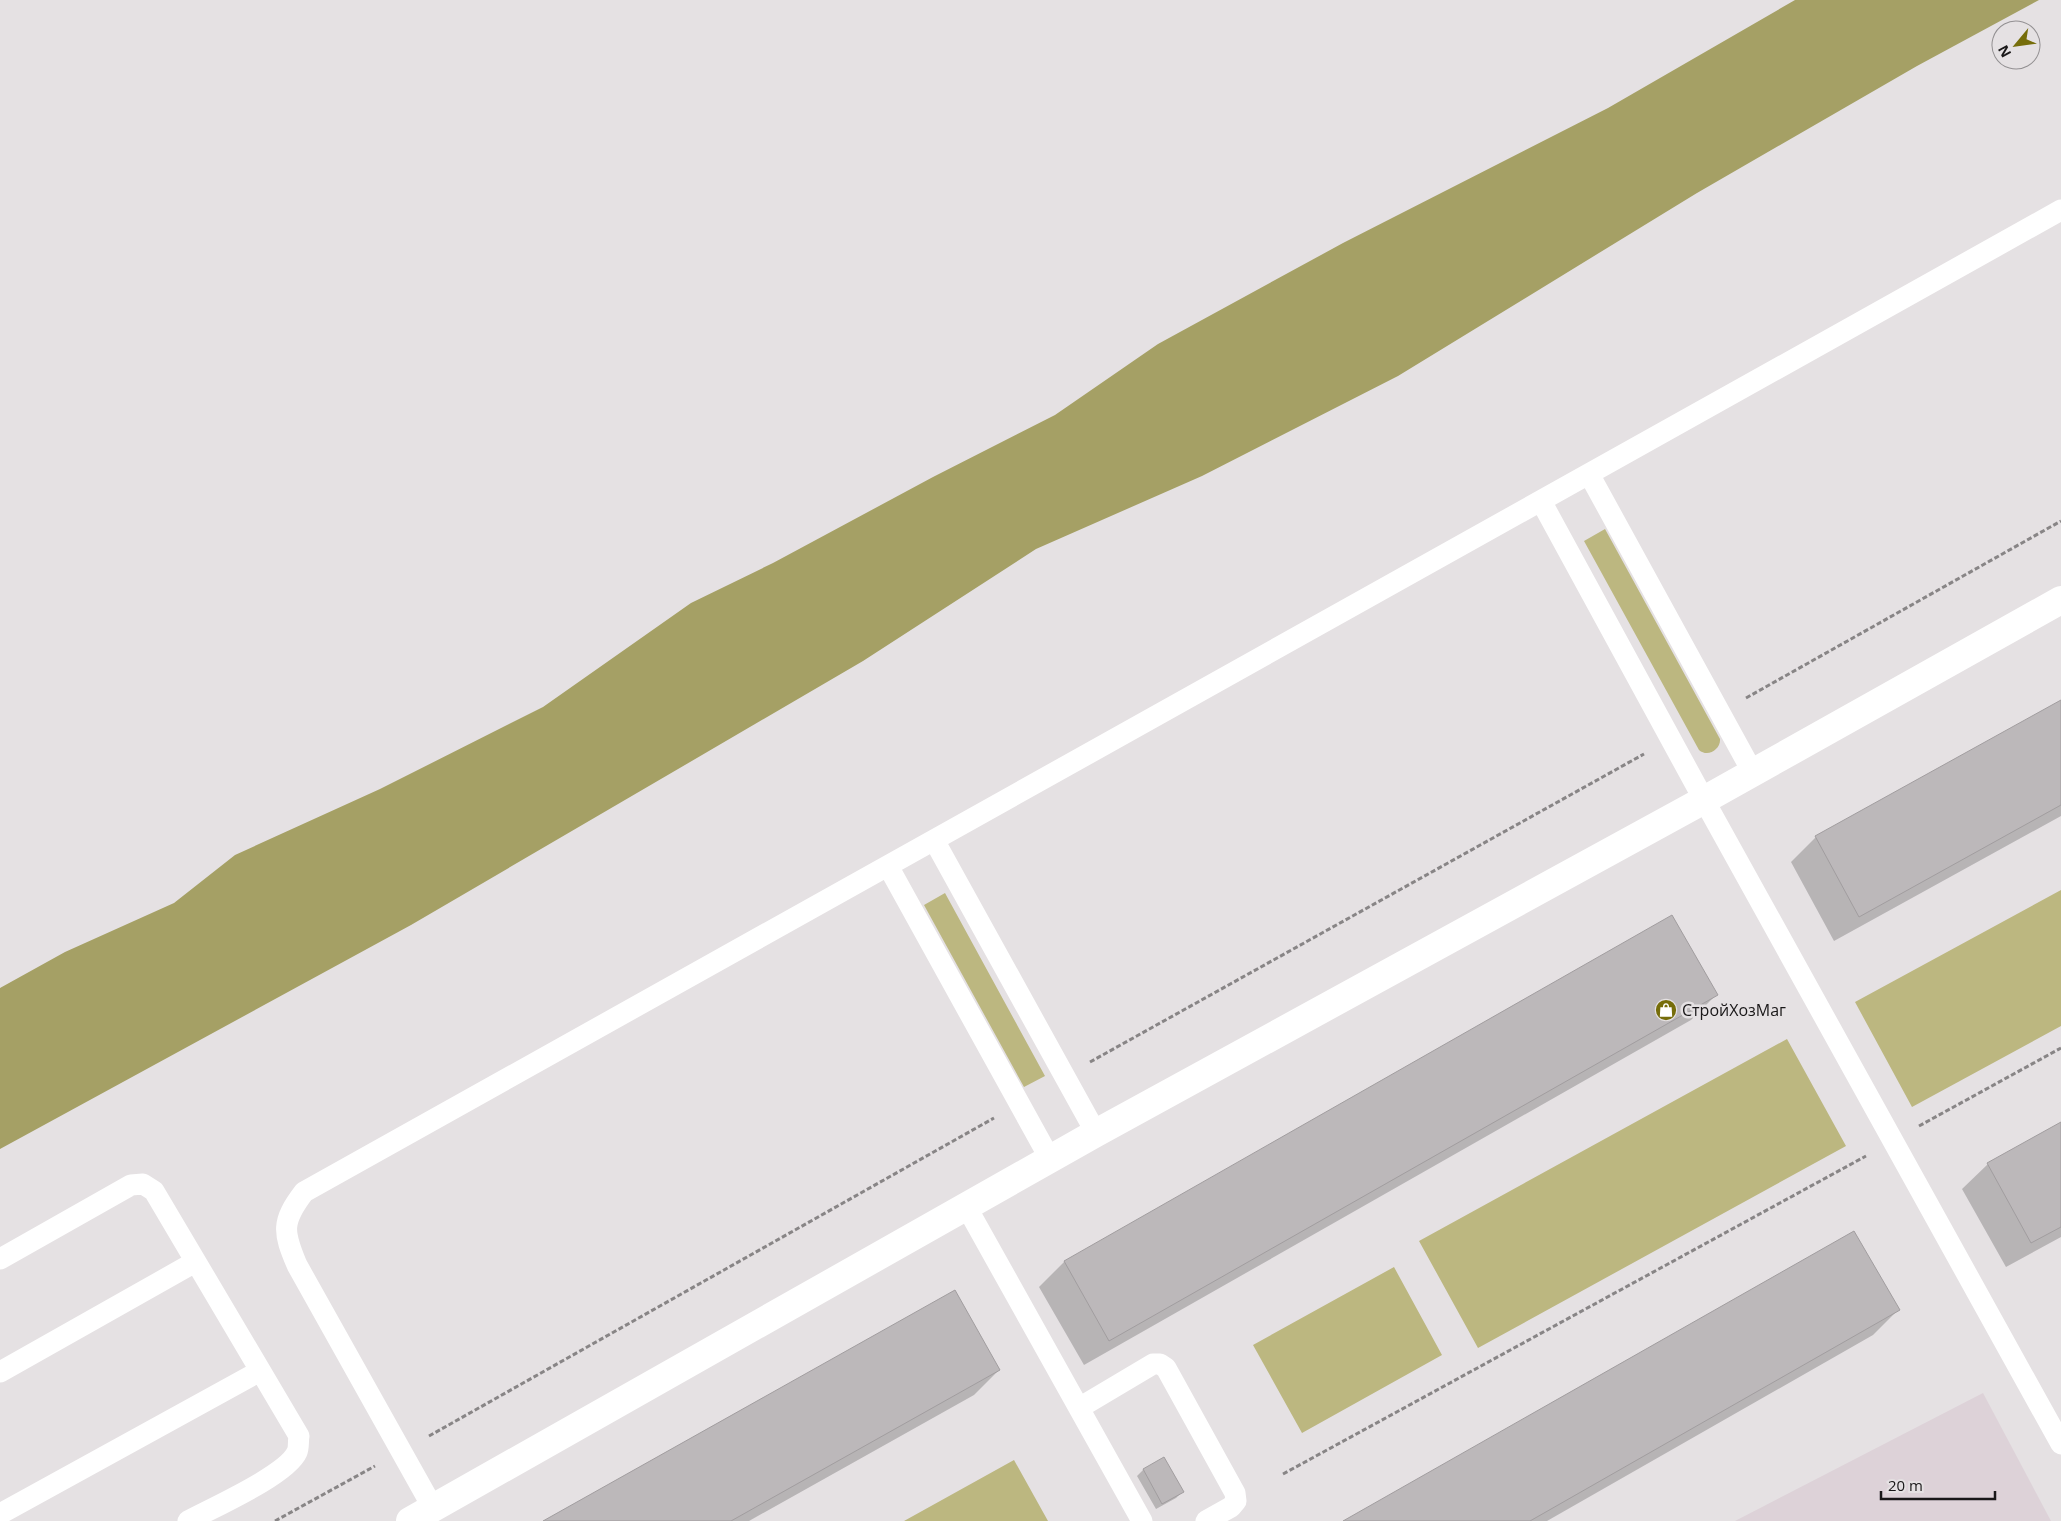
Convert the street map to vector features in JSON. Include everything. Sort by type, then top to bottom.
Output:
[{"type":"street","points":[[410,1521],[1096,1133],[1753,773],[2061,600]]},
{"type":"lane","points":[[433,1508],[297,1265],[287,1241],[286,1222],[293,1207],[304,1192],[2061,210]]},
{"type":"lane","points":[[1589,474],[1753,773]]},
{"type":"lane","points":[[1541,501],[1704,800],[2061,1444]]},
{"type":"lane","points":[[934,840],[1096,1133]]},
{"type":"lane","points":[[888,866],[1050,1159]]},
{"type":"lane","points":[[0,1259],[131,1186],[143,1184],[154,1191],[298,1436],[297,1451],[287,1464],[271,1476],[188,1521]]},
{"type":"lane","points":[[966,1206],[1142,1521]]},
{"type":"lane","points":[[0,1372],[195,1262]]},
{"type":"lane","points":[[1079,1408],[1153,1364],[1160,1364],[1166,1368],[1235,1493],[1236,1501],[1231,1507],[1206,1521]]},
{"type":"lane","points":[[0,1514],[260,1371]]},
{"type":"path","points":[[1743,700],[2061,521]]},
{"type":"path","points":[[1065,1077],[1652,750]]},
{"type":"path","points":[[1283,1474],[2061,1048]]},
{"type":"path","points":[[275,1521],[1019,1104]]},
{"type":"shaded area","points":[[1795,0],[2039,0],[2002,20],[1991,20],[1991,26],[1917,66],[1697,193],[1398,376],[1202,476],[1036,549],[863,661],[411,925],[0,1149],[0,988],[65,952],[174,903],[235,855],[380,789],[543,707],[691,603],[773,563],[933,477],[1055,415],[1158,344],[1343,243],[1608,108]]},
{"type":"shaded area","points":[[1605,529],[1720,739],[1716,749],[1710,753],[1699,750],[1584,541]]},
{"type":"shaded area","points":[[2061,890],[2061,1026],[1912,1107],[1855,1002]]},
{"type":"shaded area","points":[[945,893],[1045,1076],[1024,1087],[924,905]]},
{"type":"shaded area","points":[[1787,1039],[1846,1146],[1478,1348],[1419,1241]]},
{"type":"shaded area","points":[[1394,1267],[1442,1355],[1302,1433],[1253,1345]]},
{"type":"shaded area","points":[[1983,1393],[2051,1521],[1735,1521]]},
{"type":"shaded area","points":[[1014,1460],[1048,1521],[904,1521]]},
{"type":"building","points":[[2061,700],[2061,805],[1859,917],[1815,836]]},
{"type":"building","points":[[1672,915],[1718,995],[1109,1341],[1064,1261]]},
{"type":"building","points":[[2061,1122],[2061,1227],[2031,1243],[1987,1163]]},
{"type":"building","points":[[1854,1231],[1900,1310],[1530,1521],[1343,1521]]},
{"type":"building","points":[[955,1290],[1000,1370],[731,1521],[543,1521]]},
{"type":"building","points":[[1164,1457],[1184,1492],[1162,1504],[1143,1469]]},
{"type":"place","name":"СтройХозМаг","points":[[1666,1010]]}]
